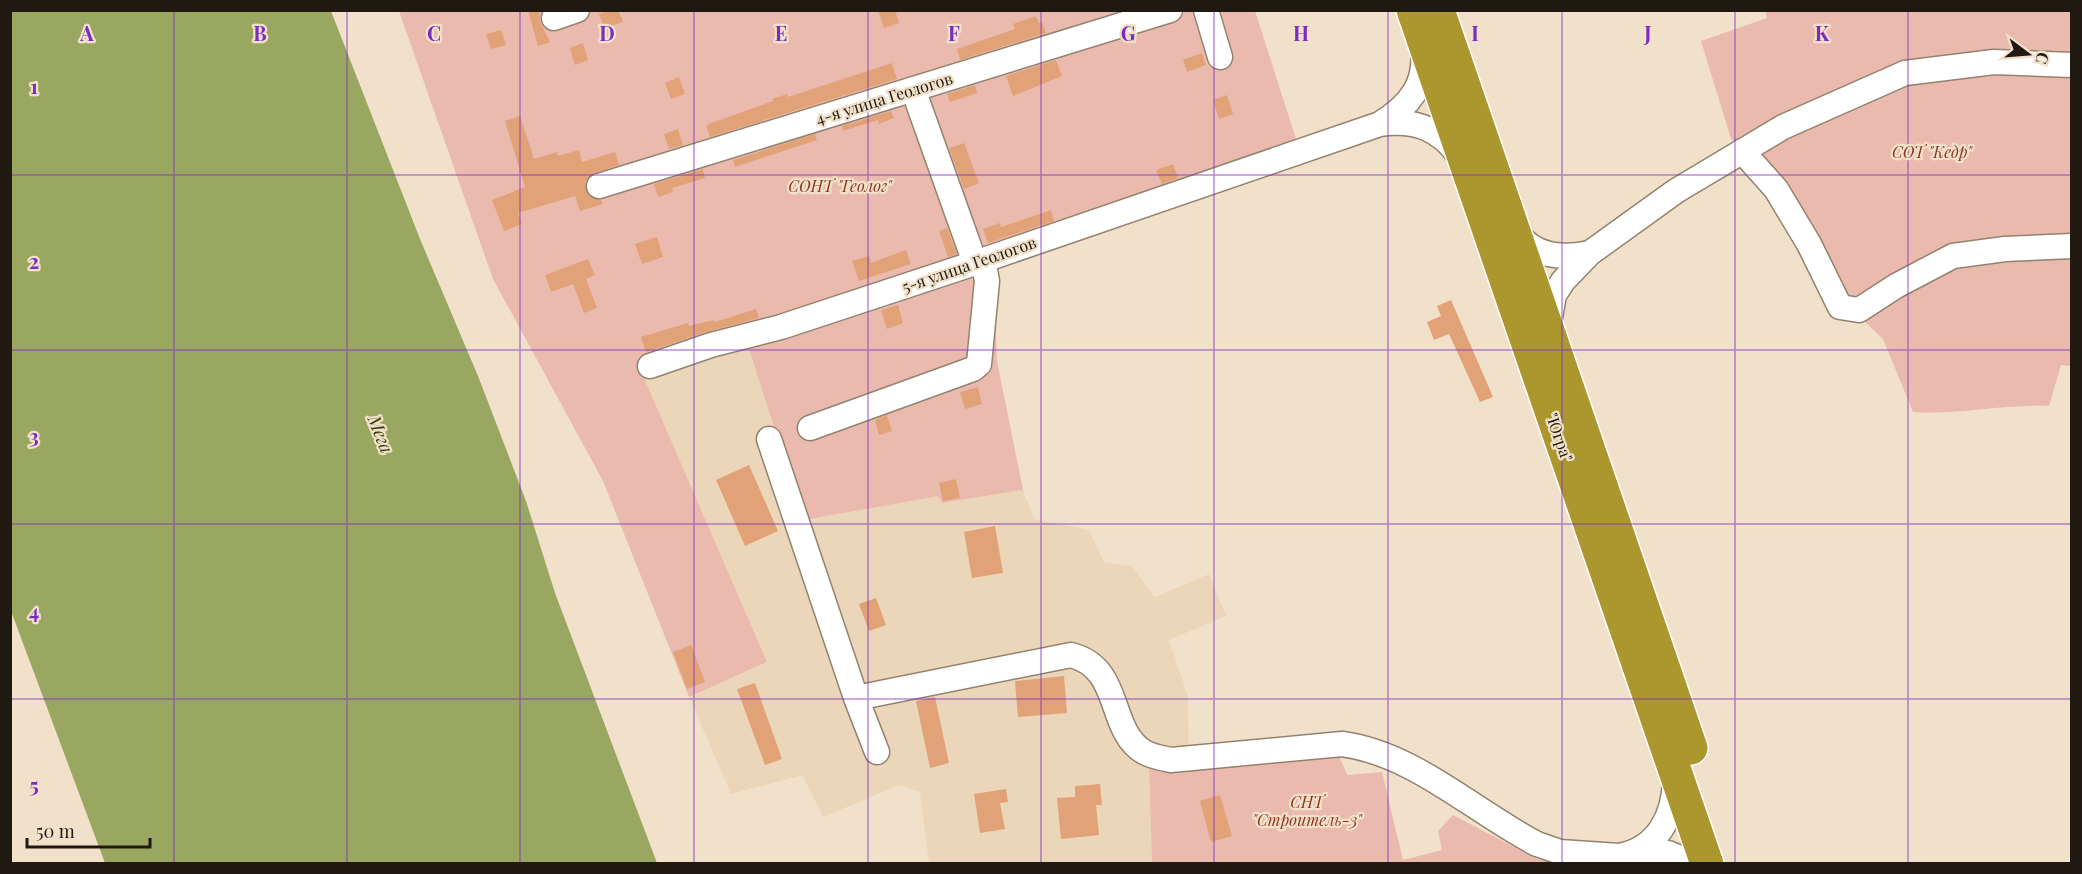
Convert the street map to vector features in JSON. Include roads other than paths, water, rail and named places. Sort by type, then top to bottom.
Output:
[{"type":"highway","name":"\"Югра\"","points":[[1438,10],[1731,864]]},
{"type":"highway","name":"\"Югра\"","points":[[1418,25],[1707,864]]},
{"type":"street","points":[[554,18],[577,10]]},
{"type":"street","name":"4-я улица Геологов","points":[[599,186],[1170,10]]},
{"type":"street","points":[[1206,10],[1220,57]]},
{"type":"street","points":[[1380,124],[1401,110],[1416,92],[1424,69],[1418,25]]},
{"type":"street","points":[[1548,331],[1554,295],[1563,281],[1590,253],[1676,191],[1784,127],[1905,73],[1994,62],[2072,65]]},
{"type":"street","points":[[810,428],[973,369],[978,364],[987,281],[914,89]]},
{"type":"street","points":[[1380,124],[1402,122],[1423,126],[1444,138],[1464,164]]},
{"type":"street","name":"5-я улица Геологов","points":[[650,366],[711,345],[781,327],[1380,124]]},
{"type":"street","points":[[1742,151],[1776,189],[1809,244],[1840,307],[1848,310],[1859,310],[1896,286],[1953,256],[2005,249],[2072,246]]},
{"type":"street","points":[[1512,228],[1533,250],[1553,257],[1590,253]]},
{"type":"street","points":[[769,439],[856,698],[877,752]]},
{"type":"street","points":[[856,698],[1071,655],[1087,659],[1099,668],[1130,737],[1142,751],[1154,757],[1171,760],[1342,744],[1364,747],[1402,762],[1537,844],[1560,852],[1622,858],[1668,853],[1694,864]]},
{"type":"street","points":[[1622,858],[1662,831],[1671,815],[1675,772]]},
{"type":"water","name":"Мега","points":[[11,10],[331,11],[526,501],[555,593],[657,863],[105,863],[11,611]]},
{"type":"park label","name":"СОТ \"Кедр\"","points":[[1932,151]]},
{"type":"park label","name":"СОНТ \"Геолог\"","points":[[840,185]]},
{"type":"park label","name":"СНТ \"Строитель-3\"","points":[[1307,810]]}]
